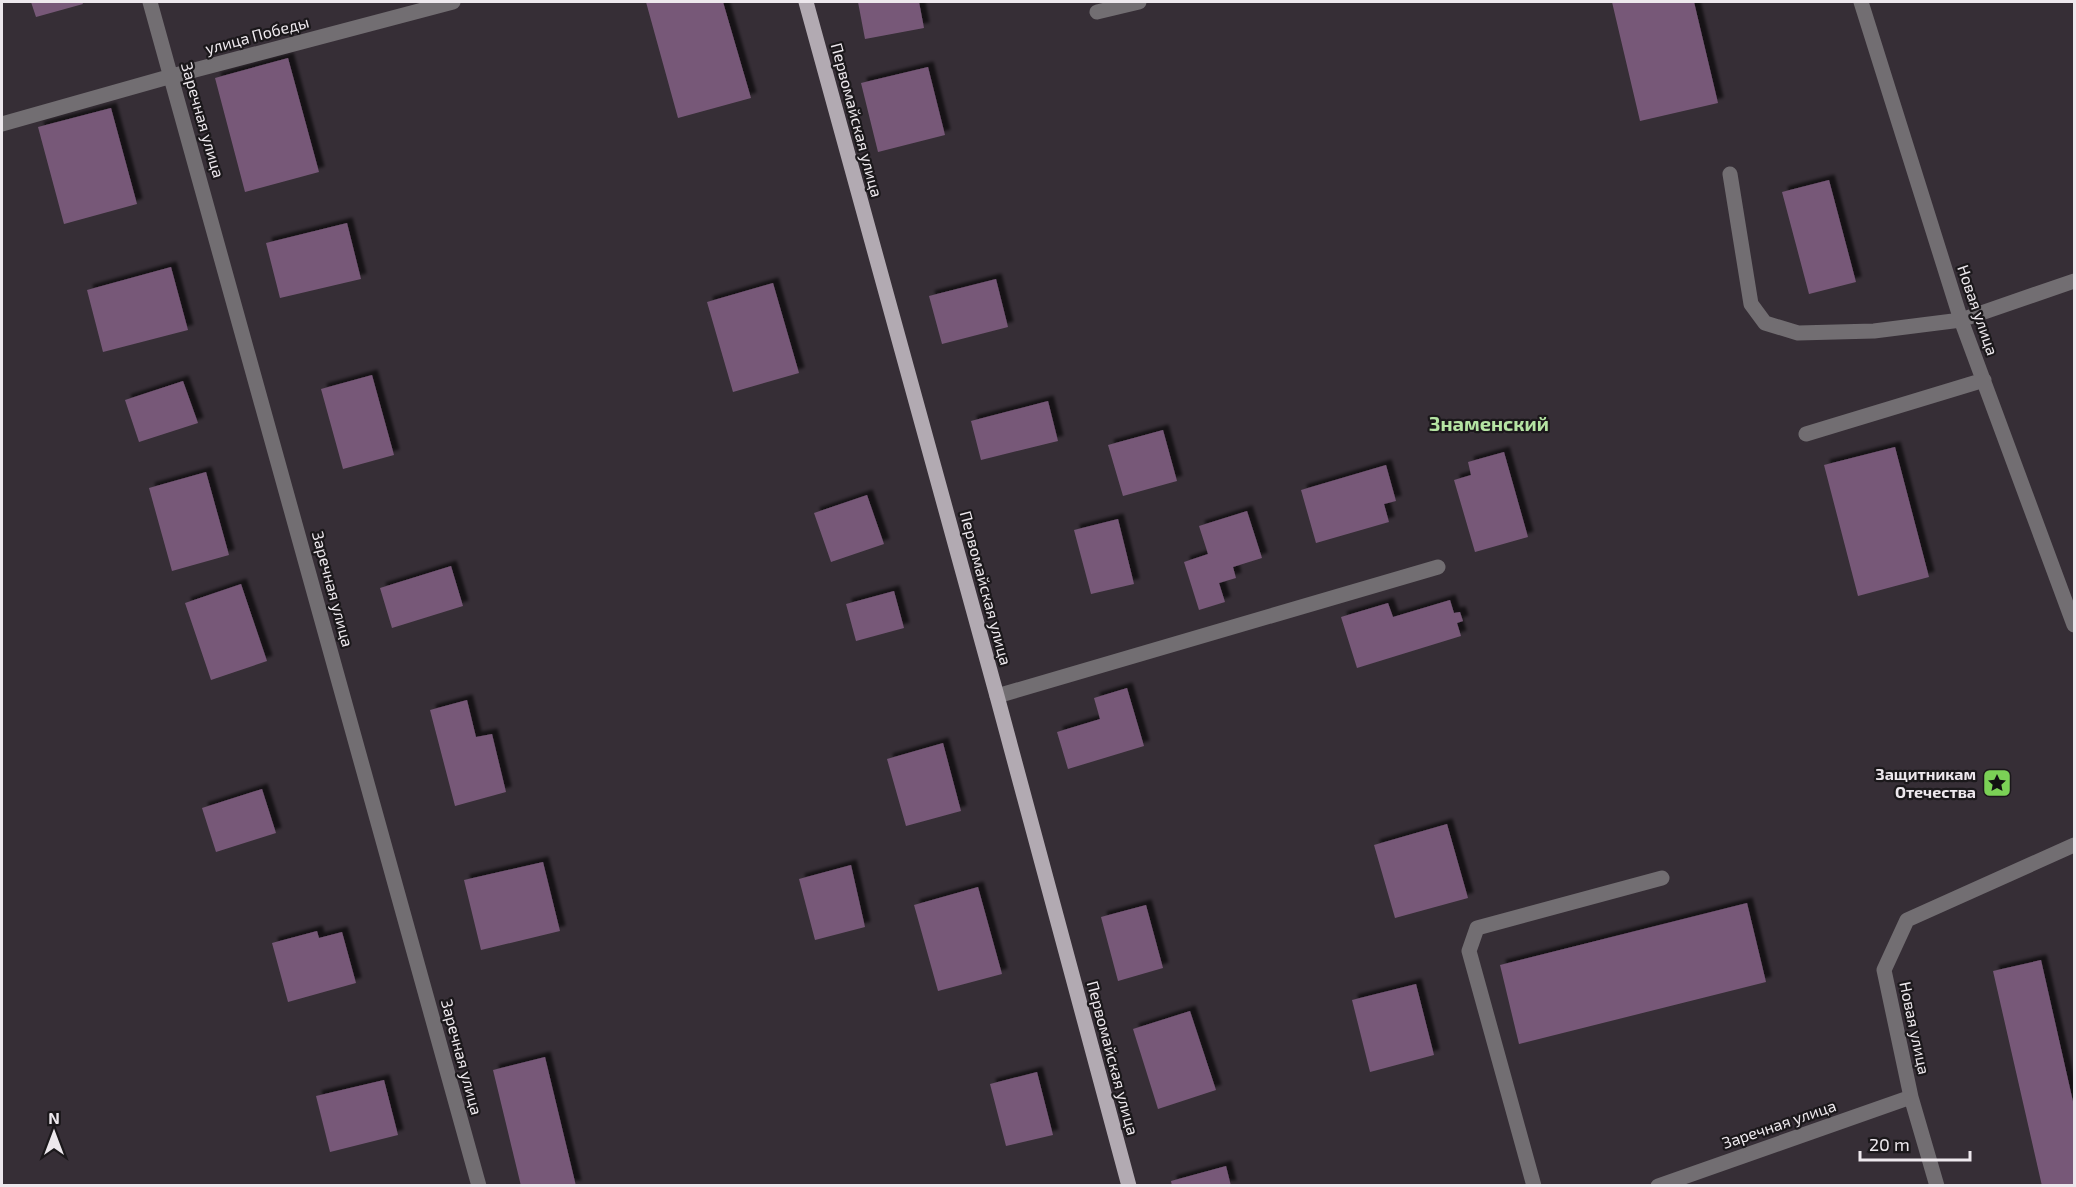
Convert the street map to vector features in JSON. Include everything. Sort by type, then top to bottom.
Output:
[{"type":"main road","name":"Первомайская улица","points":[[806,2],[1129,1185]]},
{"type":"street","name":"Заречная улица","points":[[150,2],[479,1185]]},
{"type":"street","name":"улица Победы","points":[[2,124],[172,76],[453,2]]},
{"type":"street","points":[[1097,12],[1139,2]]},
{"type":"street","name":"Новая улица","points":[[1861,2],[1961,320],[2074,625]]},
{"type":"street","points":[[1730,174],[1751,304],[1765,322],[1798,333],[1874,331],[1961,320],[2074,281]]},
{"type":"street","points":[[1806,434],[1983,380]]},
{"type":"street","points":[[997,696],[1438,567]]},
{"type":"street","name":"Новая улица","points":[[1937,1185],[1911,1096],[1884,970],[1907,920],[2074,845]]},
{"type":"street","points":[[1534,1185],[1469,951],[1477,928],[1662,879]]},
{"type":"street","name":"Заречная улица","points":[[1658,1185],[1681,1182],[1911,1096]]},
{"type":"building","points":[[31,2],[82,2],[83,4],[36,17]]},
{"type":"building","points":[[646,2],[723,2],[751,98],[678,118]]},
{"type":"building","points":[[858,2],[919,2],[924,28],[865,39]]},
{"type":"building","points":[[1612,2],[1694,2],[1718,103],[1640,121]]},
{"type":"building","points":[[288,58],[319,172],[245,192],[215,78]]},
{"type":"building","points":[[928,67],[945,135],[878,152],[861,83]]},
{"type":"building","points":[[111,108],[137,204],[64,224],[38,127]]},
{"type":"building","points":[[1829,180],[1856,282],[1809,294],[1782,192]]},
{"type":"building","points":[[347,223],[361,279],[280,298],[266,243]]},
{"type":"building","points":[[171,267],[188,330],[103,352],[87,290]]},
{"type":"building","points":[[996,279],[1008,327],[942,344],[929,296]]},
{"type":"building","points":[[773,283],[799,373],[733,392],[707,302]]},
{"type":"building","points":[[372,375],[394,455],[343,469],[321,389]]},
{"type":"building","points":[[183,381],[198,423],[139,442],[125,400]]},
{"type":"building","points":[[1048,401],[1058,441],[981,460],[971,421]]},
{"type":"building","points":[[1163,430],[1177,481],[1123,496],[1108,445]]},
{"type":"building","points":[[1895,447],[1929,577],[1858,596],[1824,465]]},
{"type":"building","points":[[1504,452],[1528,537],[1475,552],[1454,480],[1471,475],[1468,462]]},
{"type":"building","points":[[1386,465],[1396,501],[1384,504],[1389,522],[1316,543],[1301,490]]},
{"type":"building","points":[[206,472],[229,555],[172,571],[149,488]]},
{"type":"building","points":[[867,495],[884,544],[831,562],[814,513]]},
{"type":"building","points":[[1247,511],[1262,558],[1233,567],[1236,578],[1219,583],[1225,602],[1199,610],[1184,562],[1208,554],[1199,526]]},
{"type":"building","points":[[1118,519],[1134,584],[1091,594],[1074,530]]},
{"type":"building","points":[[451,566],[463,606],[392,628],[380,588]]},
{"type":"building","points":[[241,584],[267,661],[211,680],[185,603]]},
{"type":"building","points":[[894,591],[904,628],[856,641],[846,604]]},
{"type":"building","points":[[1450,600],[1454,613],[1460,612],[1463,621],[1457,623],[1461,636],[1357,668],[1341,617],[1388,603],[1393,617]]},
{"type":"building","points":[[1127,688],[1144,746],[1068,769],[1057,732],[1100,719],[1094,698]]},
{"type":"building","points":[[467,700],[476,737],[492,734],[506,792],[455,806],[430,710]]},
{"type":"building","points":[[943,743],[961,811],[906,826],[887,759]]},
{"type":"building","points":[[262,789],[276,833],[216,852],[202,808]]},
{"type":"building","points":[[1447,824],[1468,898],[1395,918],[1374,845]]},
{"type":"building","points":[[543,862],[560,931],[481,950],[464,880]]},
{"type":"building","points":[[851,865],[865,927],[815,940],[799,879]]},
{"type":"building","points":[[978,887],[1002,974],[938,991],[914,905]]},
{"type":"building","points":[[1747,903],[1766,982],[1519,1044],[1500,965]]},
{"type":"building","points":[[1146,905],[1163,968],[1118,981],[1101,917]]},
{"type":"building","points":[[317,931],[319,938],[342,932],[356,983],[288,1002],[272,943]]},
{"type":"building","points":[[2041,960],[2074,1106],[2074,1186],[2042,1186],[1993,971]]},
{"type":"building","points":[[1416,984],[1434,1055],[1370,1072],[1352,1000]]},
{"type":"building","points":[[1190,1011],[1216,1090],[1158,1109],[1133,1029]]},
{"type":"building","points":[[545,1057],[576,1186],[521,1186],[493,1070]]},
{"type":"building","points":[[1037,1072],[1053,1135],[1006,1146],[990,1084]]},
{"type":"building","points":[[384,1080],[398,1135],[330,1152],[316,1096]]},
{"type":"building","points":[[1226,1166],[1231,1186],[1172,1186],[1171,1181]]},
{"type":"place","name":"Защитникам Отечества","points":[[1997,783]]},
{"type":"district","name":"Знаменский","points":[[1489,424]]}]
